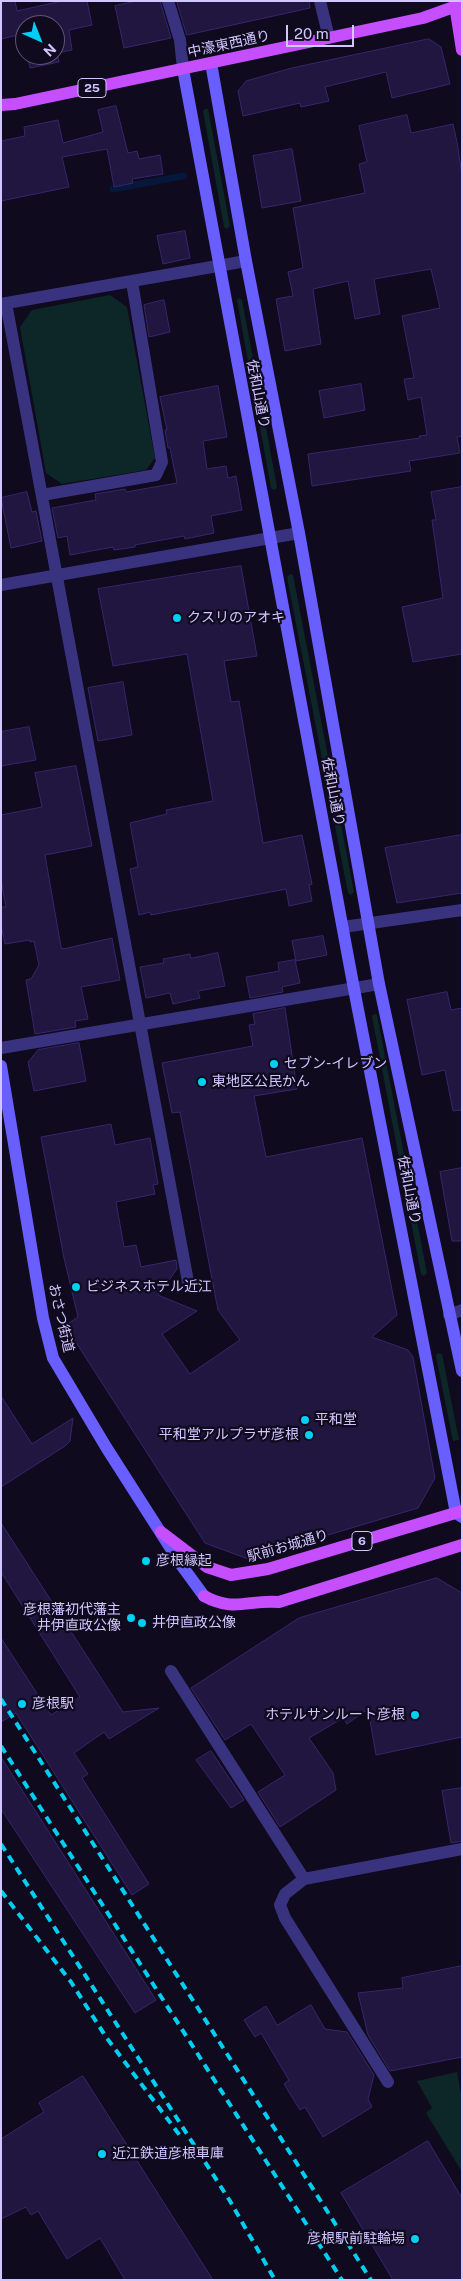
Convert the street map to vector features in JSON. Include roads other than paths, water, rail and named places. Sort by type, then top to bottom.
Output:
[{"type":"main road","name":"中濠東西通り","points":[[1,105],[15,104],[423,18],[457,4]]},
{"type":"main road","points":[[457,4],[462,50]]},
{"type":"main road","name":"駅前お城通り","points":[[161,1532],[207,1567],[231,1576],[268,1569],[460,1514]]},
{"type":"main road","points":[[204,1596],[225,1605],[236,1606],[266,1601],[279,1602],[462,1545]]},
{"type":"street","points":[[168,1],[180,40],[183,69]]},
{"type":"street","points":[[320,1],[329,38]]},
{"type":"street","name":"佐和山通り","points":[[211,63],[246,260],[299,533],[380,984],[462,1371]]},
{"type":"street","name":"佐和山通り","points":[[183,69],[354,989],[460,1514]]},
{"type":"street","points":[[189,1287],[42,495],[4,304],[246,260]]},
{"type":"street","points":[[42,495],[156,475],[162,462],[132,282]]},
{"type":"street","points":[[1,585],[299,533]]},
{"type":"street","points":[[343,927],[462,910]]},
{"type":"street","points":[[1,1048],[380,984]]},
{"type":"street","name":"おさつ街道","points":[[1,1066],[43,1318],[53,1358],[106,1447],[182,1566],[204,1596]]},
{"type":"street","points":[[449,1315],[462,1310]]},
{"type":"street","points":[[171,1671],[304,1879]]},
{"type":"street","points":[[388,2082],[284,1918],[280,1905],[284,1894],[304,1879],[462,1849]]},
{"type":"waterway","points":[[113,189],[183,176]]},
{"type":"railway","points":[[1,1699],[371,2280]]},
{"type":"railway","points":[[1,1746],[342,2280]]},
{"type":"railway","points":[[1,1844],[230,2201],[275,2280]]},
{"type":"railway","points":[[1,1891],[71,1982],[106,2037],[181,2137]]},
{"type":"place","name":"クスリのアオキ","points":[[177,618]]},
{"type":"place","name":"セブン-イレブン","points":[[274,1064]]},
{"type":"place","name":"東地区公民かん","points":[[202,1082]]},
{"type":"place","name":"ビジネスホテル近江","points":[[76,1287]]},
{"type":"place","name":"平和堂","points":[[305,1420]]},
{"type":"place","name":"平和堂アルプラザ彦根","points":[[309,1435]]},
{"type":"place","name":"彦根縁起","points":[[146,1561]]},
{"type":"place","name":"彦根藩初代藩主 井伊直政公像","points":[[131,1618]]},
{"type":"place","name":"井伊直政公像","points":[[142,1623]]},
{"type":"place","name":"彦根駅","points":[[22,1704]]},
{"type":"place","name":"ホテルサンルート彦根","points":[[415,1715]]},
{"type":"place","name":"近江鉄道彦根車庫","points":[[102,2154]]},
{"type":"place","name":"彦根駅前駐輪場","points":[[415,2239]]}]
